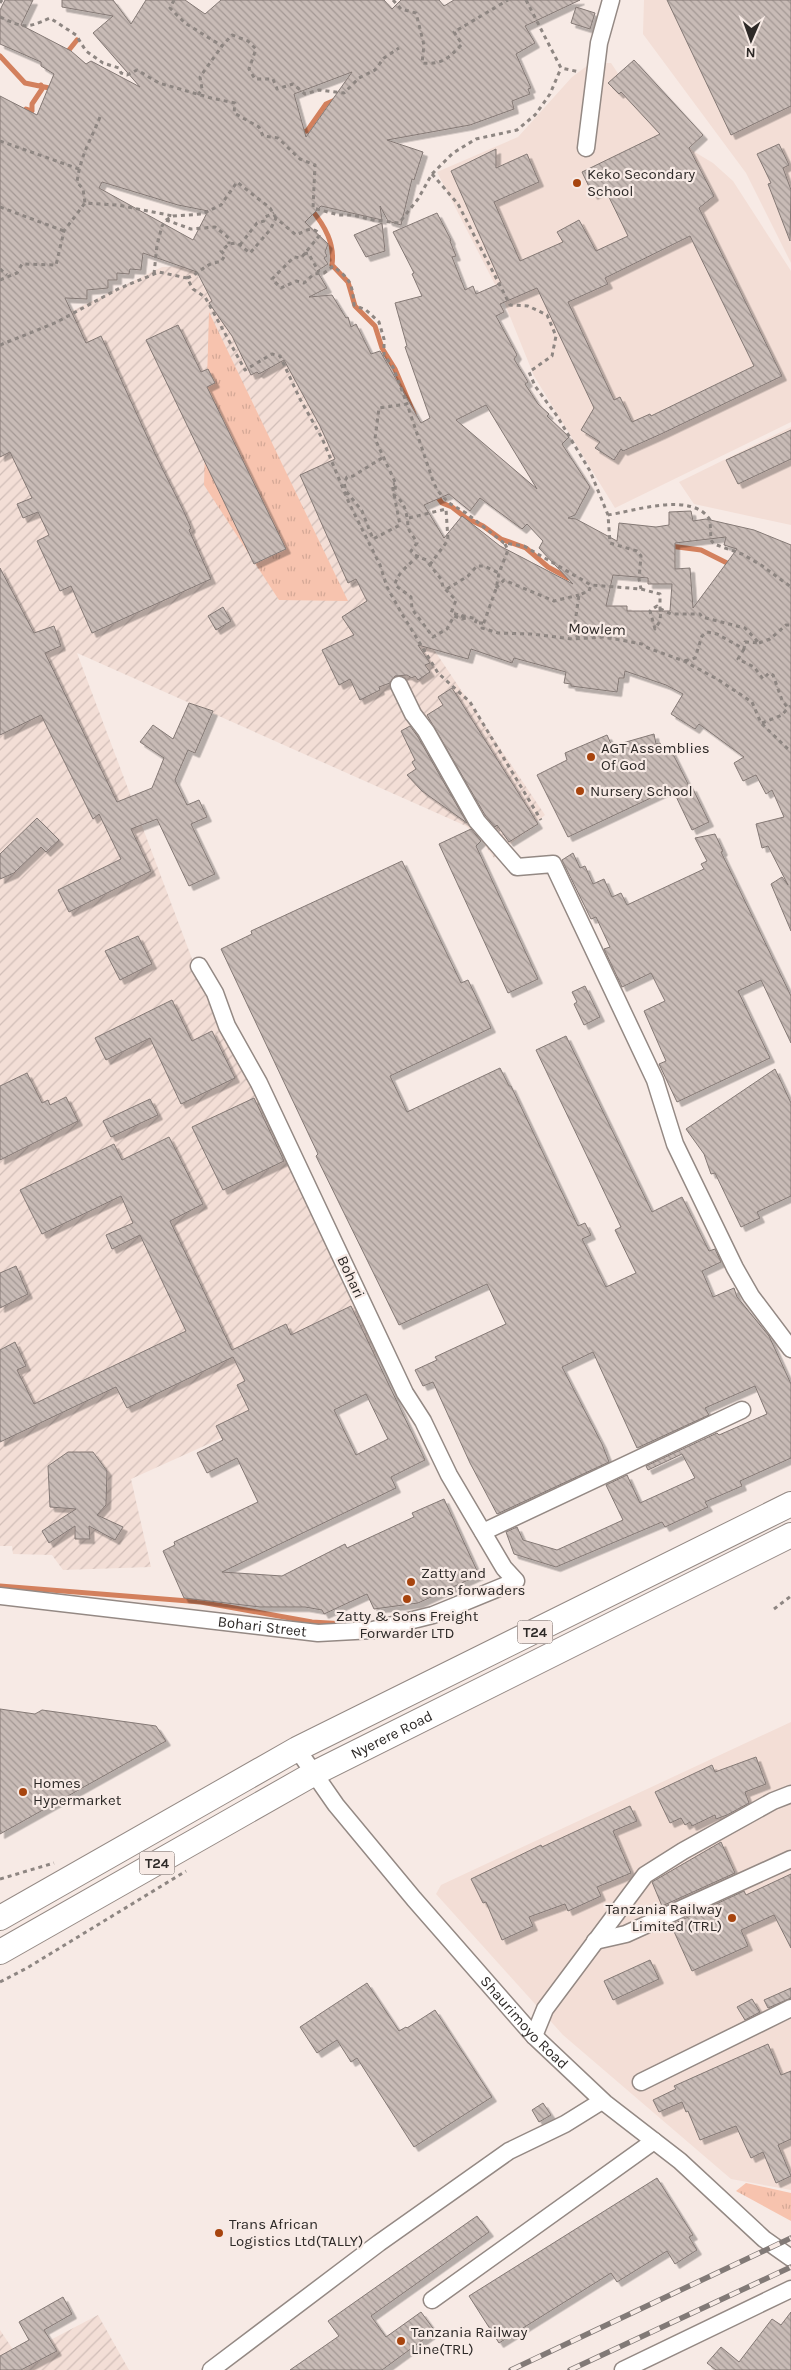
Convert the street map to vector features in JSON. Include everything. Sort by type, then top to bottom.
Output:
[{"type":"highway","name":"Nyerere Road","points":[[0,1918],[297,1749],[791,1504]]},
{"type":"highway","name":"Nyerere Road","points":[[0,1952],[313,1774],[786,1542]]},
{"type":"street","points":[[586,148],[599,43],[611,0]]},
{"type":"street","points":[[399,685],[413,714],[426,731],[477,821],[517,867],[553,864],[655,1080],[675,1144],[735,1268],[751,1296],[791,1349]]},
{"type":"street","name":"Bohari","points":[[199,966],[215,993],[227,1026],[259,1083],[405,1392],[423,1421],[449,1475],[504,1568],[516,1581]]},
{"type":"street","points":[[483,1532],[742,1410]]},
{"type":"street","name":"Bohari Street","points":[[0,1596],[318,1633],[374,1630],[434,1615],[516,1581]]},
{"type":"street","name":"Shaurimoyo Road","points":[[297,1749],[313,1774],[414,1899],[534,2036],[602,2100],[680,2161],[764,2239],[791,2258]]},
{"type":"street","points":[[534,2036],[545,2009],[646,1875],[683,1851],[791,1794]]},
{"type":"street","points":[[595,1941],[626,1934],[791,1859]]},
{"type":"street","points":[[641,2082],[791,2008]]},
{"type":"street","points":[[211,2370],[379,2243],[509,2151],[565,2124],[602,2100]]},
{"type":"street","points":[[432,2300],[654,2141]]},
{"type":"street","points":[[624,2370],[791,2289]]},
{"type":"path","points":[[174,0],[170,8],[184,23],[222,46]]},
{"type":"path","points":[[393,0],[401,9],[416,13],[424,45],[422,64],[436,64],[447,61],[462,44],[454,32],[508,0]]},
{"type":"path","points":[[526,1],[561,68],[595,76]]},
{"type":"path","points":[[0,17],[22,27],[32,26],[50,18],[76,35],[86,52],[103,63],[119,68],[121,73],[127,75],[138,70],[159,82],[198,95],[235,103],[234,113],[239,118],[259,127],[263,136],[278,138],[300,159],[315,165],[313,208],[339,215],[353,215],[399,223],[418,199],[432,174],[453,153],[476,139],[517,130],[535,115],[550,94],[561,68]]},
{"type":"path","points":[[198,95],[202,89],[200,77],[232,35],[248,41],[256,49],[250,69],[255,79],[273,79],[277,89],[294,84],[305,94],[319,90],[344,93],[359,78],[375,70],[384,58],[399,48]]},
{"type":"path","points":[[0,280],[7,275],[17,273],[22,264],[56,265],[64,231],[85,203],[83,189],[77,182],[79,169],[88,141],[100,117]]},
{"type":"path","points":[[0,141],[79,169]]},
{"type":"path","points":[[432,174],[458,204],[510,305],[528,306],[547,315],[556,336],[552,356],[529,372],[535,386],[583,457],[608,515],[610,543],[637,551],[641,556],[638,579],[641,589]]},
{"type":"path","points":[[85,203],[118,205],[173,216],[202,214],[221,206],[237,182],[274,213],[276,218],[296,235],[310,229],[319,233],[319,236],[301,258],[294,257],[272,279],[281,288],[296,281],[304,283],[319,272],[324,272],[333,266],[348,278],[352,285],[354,305],[366,310],[379,322],[384,339],[384,355],[393,368],[437,490],[449,503],[466,513],[504,544],[508,550],[483,623],[476,622],[477,619],[473,616],[451,613]]},
{"type":"path","points":[[0,207],[64,231]]},
{"type":"path","points":[[240,245],[257,223],[264,221],[265,217],[274,213]]},
{"type":"path","points":[[154,274],[157,245],[162,226],[166,220],[173,216]]},
{"type":"path","points":[[0,344],[57,322],[118,289],[159,272],[187,278],[198,274],[205,265],[212,262],[221,262],[225,255],[221,251],[229,244],[240,245],[250,253],[270,230],[276,218]]},
{"type":"path","points":[[166,220],[191,229],[215,227],[229,238],[229,244]]},
{"type":"path","points":[[304,254],[308,253],[311,256],[319,272]]},
{"type":"path","points":[[0,269],[7,275]]},
{"type":"path","points":[[187,278],[193,289],[205,297],[245,370],[272,354],[280,356],[300,399],[322,438],[349,503],[380,565],[387,587],[402,614],[438,673],[470,702],[541,820]]},
{"type":"path","points":[[407,404],[380,408],[375,439],[381,449],[382,458],[396,484],[394,495],[400,498],[409,518],[408,526],[417,544],[411,551],[426,560],[442,579],[443,587],[456,600],[451,613]]},
{"type":"path","points":[[382,458],[353,476],[347,477],[344,483],[346,491],[362,511],[374,539],[400,525],[392,484],[396,484]]},
{"type":"path","points":[[608,515],[651,505],[670,504],[701,511],[710,520],[711,540],[714,544],[742,554],[761,564],[791,587]]},
{"type":"path","points":[[409,518],[446,509],[448,540],[430,566]]},
{"type":"path","points":[[504,544],[524,546],[591,585],[641,589],[660,594],[660,610],[657,606],[650,611],[655,629],[660,621],[661,609],[671,614],[700,614],[702,617],[745,628],[759,643]]},
{"type":"path","points":[[418,556],[396,579],[395,585],[411,598],[412,609],[433,637],[447,629],[454,616],[462,619],[466,618],[451,613]]},
{"type":"path","points":[[447,589],[468,576],[477,566],[484,566],[499,573]]},
{"type":"path","points":[[496,589],[504,580],[554,601],[589,591],[591,585]]},
{"type":"path","points":[[579,595],[574,630],[575,634],[580,638]]},
{"type":"path","name":"Mowlem","points":[[483,623],[482,628],[498,634],[531,634],[556,639],[622,638],[642,644],[666,657],[684,661],[717,679],[752,702],[761,723],[791,750]]},
{"type":"path","points":[[761,723],[782,715],[789,707],[782,700],[772,675],[769,673],[762,679],[754,667],[738,658],[744,649],[745,642],[759,643],[770,639],[786,625],[791,625]]},
{"type":"path","points":[[684,661],[695,658],[702,636],[707,632],[717,634],[744,649]]},
{"type":"path","points":[[791,744],[789,746],[791,750]]},
{"type":"path","points":[[774,1609],[791,1596]]},
{"type":"path","points":[[0,1982],[27,1968],[188,1870]]},
{"type":"shaded area","points":[[644,0],[791,0],[791,263],[746,173],[643,34]]},
{"type":"shaded area","points":[[591,63],[611,63],[619,75],[693,151],[713,163],[733,181],[791,271],[791,422],[615,508],[534,376],[505,304],[437,172],[518,137],[572,77]]},
{"type":"shaded area","points":[[192,266],[250,365],[286,348],[408,611],[545,815],[494,858],[481,840],[466,826],[77,653],[194,964],[378,1355],[266,1418],[131,1479],[151,1567],[63,1570],[52,1555],[13,1554],[12,1546],[0,1546],[0,346],[162,267]]},
{"type":"shaded area","points":[[791,427],[791,525],[694,504],[679,482]]},
{"type":"shaded area","name":"Tanzania Railway Limited (TRL)","points":[[791,1722],[791,2190],[731,2179],[563,2035],[436,1894],[441,1885]]},
{"type":"shaded area","points":[[98,2315],[129,2370],[0,2370],[0,2330],[18,2357]]},
{"type":"green space","points":[[209,312],[348,601],[279,600],[204,485]]},
{"type":"green space","points":[[746,2183],[791,2193],[791,2221],[736,2191]]},
{"type":"building","points":[[5,0],[33,0],[21,25],[71,51],[86,64],[91,61],[140,87],[93,33],[113,16],[62,7],[62,0],[113,0],[131,24],[146,0],[185,0],[205,14],[221,0],[384,0],[392,9],[401,0],[439,0],[444,6],[454,0],[580,0],[525,26],[535,43],[516,54],[531,88],[528,89],[530,94],[512,101],[514,109],[470,125],[387,140],[423,152],[414,180],[412,179],[401,225],[388,221],[380,206],[382,220],[321,206],[305,222],[328,244],[325,252],[327,256],[324,258],[328,264],[317,271],[327,288],[309,297],[332,295],[346,318],[348,317],[351,327],[356,324],[371,354],[380,351],[421,423],[430,418],[405,347],[407,346],[395,303],[422,296],[412,274],[414,273],[393,232],[437,213],[451,240],[456,256],[452,257],[465,290],[473,286],[476,294],[501,283],[451,171],[496,149],[496,168],[527,154],[539,182],[494,202],[520,261],[563,242],[557,232],[579,220],[596,251],[628,236],[605,189],[593,195],[582,172],[660,134],[621,92],[619,94],[608,83],[634,60],[703,135],[689,148],[714,196],[699,208],[782,376],[661,434],[623,451],[621,449],[614,460],[595,448],[600,442],[581,430],[594,408],[537,288],[500,304],[504,312],[496,316],[517,355],[514,359],[528,382],[525,384],[538,404],[549,414],[547,416],[569,437],[562,444],[590,487],[575,515],[568,518],[576,519],[617,541],[619,523],[656,527],[669,525],[669,512],[691,511],[693,521],[706,519],[754,530],[791,545],[791,931],[771,884],[782,877],[788,885],[768,846],[762,848],[756,824],[784,817],[772,790],[766,794],[756,775],[743,781],[734,763],[744,757],[699,724],[695,729],[671,714],[683,694],[666,685],[625,671],[624,678],[619,678],[617,692],[571,686],[571,684],[564,683],[566,672],[514,658],[512,663],[471,649],[468,659],[418,645],[430,663],[425,665],[430,672],[418,680],[415,676],[412,678],[407,675],[395,676],[390,683],[379,687],[380,690],[360,700],[350,679],[339,685],[322,650],[354,635],[342,617],[367,601],[356,579],[348,583],[300,475],[335,459],[320,426],[284,360],[259,374],[257,372],[251,375],[232,336],[209,303],[212,301],[197,272],[143,253],[141,270],[130,269],[129,274],[117,273],[117,280],[108,280],[108,288],[87,290],[87,299],[65,298],[86,343],[101,336],[184,512],[191,528],[189,530],[211,579],[92,633],[71,586],[60,591],[37,541],[49,535],[38,512],[23,518],[17,504],[32,498],[10,452],[0,457],[0,96],[37,115],[54,74],[41,66],[41,62],[0,44],[0,10]],"holes":[[[352,72],[306,137],[294,94]],[[102,182],[178,205],[208,211],[193,240],[99,188]],[[690,236],[754,366],[651,416],[650,414],[632,422],[620,397],[614,400],[568,302],[608,284],[605,278]],[[486,405],[537,489],[456,420]],[[449,494],[470,511],[480,498],[522,529],[527,524],[543,541],[539,548],[573,584],[500,546],[462,516],[444,538],[424,505]],[[726,537],[724,545],[737,549],[693,608],[690,568],[675,569],[675,543]],[[613,575],[648,578],[648,584],[672,584],[670,611],[627,611],[627,606],[606,606]]]},
{"type":"building","points":[[667,0],[791,0],[791,106],[731,135]]},
{"type":"building","points":[[576,7],[595,13],[590,29],[571,23]]},
{"type":"building","points":[[779,144],[789,165],[783,168],[791,190],[790,241],[768,184],[771,183],[757,154]]},
{"type":"building","points":[[382,223],[385,251],[366,257],[354,235]]},
{"type":"building","points":[[178,325],[201,372],[208,369],[215,383],[207,387],[286,549],[254,564],[146,340]]},
{"type":"building","points":[[791,430],[791,459],[738,484],[726,460]]},
{"type":"building","points":[[0,568],[34,633],[54,626],[61,646],[45,653],[117,802],[152,788],[164,758],[140,742],[153,725],[173,739],[189,703],[213,711],[195,753],[188,750],[175,780],[187,805],[199,800],[207,817],[191,824],[215,874],[189,886],[157,819],[131,829],[151,871],[69,912],[58,890],[121,859],[99,814],[93,819],[41,715],[0,735]]},
{"type":"building","points":[[223,607],[231,621],[216,630],[208,616]]},
{"type":"building","points":[[452,688],[538,824],[509,842],[497,825],[495,827],[485,815],[427,715],[443,705],[438,697]]},
{"type":"building","points":[[410,726],[467,823],[422,791],[407,775],[416,769],[412,762],[415,760],[401,731]]},
{"type":"building","points":[[654,734],[656,744],[660,743],[662,748],[670,748],[709,822],[692,830],[672,788],[568,837],[537,775],[567,760],[565,753],[607,735],[612,746]]},
{"type":"building","points":[[37,818],[59,840],[46,852],[41,847],[14,873],[0,879],[0,854]]},
{"type":"building","points":[[471,829],[481,841],[476,846],[538,979],[508,993],[439,844]]},
{"type":"building","points":[[715,834],[723,851],[721,852],[791,996],[791,1043],[761,980],[738,991],[770,1058],[677,1102],[659,1064],[666,1061],[644,1011],[665,1001],[651,973],[622,987],[604,949],[610,947],[596,917],[591,919],[562,860],[573,853],[580,868],[585,866],[593,884],[604,879],[612,897],[621,893],[627,905],[704,869],[701,864],[707,861],[695,838]]},
{"type":"building","points":[[402,861],[461,983],[468,980],[491,1028],[390,1076],[407,1112],[500,1068],[509,1086],[511,1086],[578,1226],[585,1223],[591,1235],[582,1239],[606,1287],[636,1273],[615,1230],[621,1227],[536,1050],[566,1036],[652,1212],[682,1197],[709,1251],[715,1249],[721,1262],[702,1271],[713,1297],[734,1288],[737,1297],[769,1336],[791,1384],[791,1458],[740,1481],[742,1486],[705,1502],[708,1507],[665,1527],[662,1522],[556,1567],[514,1554],[506,1532],[517,1527],[523,1540],[557,1550],[623,1520],[606,1485],[627,1475],[640,1503],[695,1478],[682,1454],[648,1470],[646,1466],[717,1433],[719,1435],[767,1414],[755,1386],[705,1408],[709,1415],[637,1448],[593,1352],[562,1367],[602,1444],[609,1462],[497,1514],[470,1463],[433,1382],[423,1386],[415,1370],[437,1360],[435,1357],[506,1324],[487,1284],[399,1325],[316,1156],[318,1154],[221,949],[252,934],[251,931]]},
{"type":"building","points":[[138,936],[152,964],[120,980],[105,951]]},
{"type":"building","points":[[585,986],[600,1017],[584,1025],[574,1004],[577,1002],[572,992]]},
{"type":"building","points":[[172,1000],[192,1041],[212,1031],[235,1078],[181,1104],[150,1038],[106,1060],[95,1038]]},
{"type":"building","points":[[775,1069],[791,1103],[791,1196],[757,1212],[760,1218],[741,1227],[715,1173],[711,1174],[704,1154],[686,1129]]},
{"type":"building","points":[[27,1073],[42,1103],[48,1100],[50,1105],[66,1097],[78,1121],[0,1160],[0,1086]]},
{"type":"building","points":[[254,1098],[284,1161],[223,1190],[192,1127]]},
{"type":"building","points":[[150,1099],[158,1115],[111,1137],[103,1121]]},
{"type":"building","points":[[169,1137],[203,1204],[170,1221],[232,1350],[286,1324],[291,1335],[351,1306],[425,1460],[391,1477],[396,1488],[222,1572],[282,1576],[345,1544],[347,1548],[414,1517],[412,1513],[444,1499],[479,1575],[418,1603],[374,1609],[367,1594],[324,1614],[322,1610],[305,1607],[260,1607],[184,1598],[163,1551],[175,1545],[174,1542],[258,1502],[237,1458],[207,1473],[197,1453],[223,1440],[216,1426],[249,1410],[237,1385],[245,1381],[233,1357],[127,1408],[116,1387],[0,1442],[0,1350],[15,1342],[26,1366],[17,1370],[34,1404],[186,1331],[140,1235],[112,1249],[106,1235],[133,1223],[121,1196],[42,1234],[20,1190],[114,1144],[122,1160]],"holes":[[[366,1394],[388,1439],[356,1455],[334,1410]]]},
{"type":"building","points":[[16,1266],[28,1294],[0,1308],[0,1273]]},
{"type":"building","points":[[68,1452],[93,1452],[107,1471],[106,1505],[97,1515],[123,1527],[115,1540],[89,1526],[90,1539],[75,1539],[75,1526],[49,1543],[42,1531],[76,1509],[50,1507],[48,1466]]},
{"type":"building","points":[[0,1709],[35,1714],[42,1710],[156,1726],[166,1741],[0,1834]]},
{"type":"building","points":[[756,1757],[766,1784],[745,1792],[749,1803],[727,1815],[716,1819],[715,1815],[692,1826],[690,1822],[685,1825],[681,1818],[670,1823],[655,1792],[712,1765],[715,1772]]},
{"type":"building","points":[[630,1806],[637,1821],[613,1831],[631,1873],[597,1887],[601,1896],[568,1911],[565,1904],[529,1917],[533,1926],[502,1940],[486,1902],[483,1903],[471,1879],[541,1845],[542,1847]]},
{"type":"building","name":"Tanzania Railway Limited (TRL)","points":[[721,1842],[735,1873],[662,1906],[652,1882]]},
{"type":"building","name":"Tanzania Railway Limited (TRL)","points":[[791,1874],[791,1948],[774,1915],[741,1930],[748,1946],[692,1971],[671,1925],[744,1891],[746,1895]]},
{"type":"building","points":[[650,1960],[659,1979],[613,2000],[604,1981]]},
{"type":"building","points":[[367,1983],[399,2031],[435,2010],[492,2097],[414,2147],[357,2058],[351,2062],[337,2040],[317,2053],[300,2027]]},
{"type":"building","points":[[791,1988],[791,1998],[768,2008],[764,2000]]},
{"type":"building","points":[[752,1999],[760,2012],[745,2020],[737,2007]]},
{"type":"building","points":[[768,2044],[781,2075],[791,2071],[791,2139],[778,2145],[791,2176],[776,2183],[763,2152],[751,2158],[736,2126],[700,2140],[688,2111],[686,2112],[682,2102],[659,2112],[653,2100],[676,2089],[674,2086]]},
{"type":"building","points":[[543,2103],[551,2115],[539,2122],[532,2110]]},
{"type":"building","name":"Tanzania Railway Line(TRL)","points":[[657,2178],[693,2235],[689,2237],[697,2250],[675,2264],[667,2251],[617,2282],[611,2273],[499,2343],[469,2296]]},
{"type":"building","points":[[477,2216],[489,2232],[371,2316],[386,2337],[421,2312],[435,2331],[382,2370],[290,2370],[339,2336],[328,2321]]},
{"type":"building","points":[[63,2297],[72,2314],[44,2330],[57,2351],[21,2370],[0,2370],[0,2356],[29,2340],[19,2322]]},
{"type":"building","points":[[791,2312],[791,2370],[716,2370],[707,2363],[721,2347],[739,2362],[772,2319],[781,2325]]},
{"type":"waterway","points":[[65,55],[77,40]]},
{"type":"waterway","points":[[0,56],[25,83],[54,89]]},
{"type":"waterway","points":[[22,115],[26,109],[32,111],[32,104],[42,89],[41,85]]},
{"type":"waterway","points":[[299,132],[307,131],[326,104],[335,100]]},
{"type":"waterway","points":[[311,209],[321,222],[328,236],[333,257],[332,265],[348,282],[355,306],[375,326],[382,348],[395,369],[414,414]]},
{"type":"waterway","points":[[436,495],[442,503],[452,507],[466,518],[483,526],[501,539],[526,548],[548,567],[568,578]]},
{"type":"waterway","points":[[670,546],[701,550],[733,566]]},
{"type":"waterway","points":[[0,1586],[201,1602],[312,1622],[345,1624]]},
{"type":"railway","points":[[511,2370],[791,2238]]},
{"type":"railway","points":[[570,2370],[791,2267]]},
{"type":"place","name":"Keko Secondary School","points":[[577,183]]},
{"type":"place","name":"AGT Assemblies Of God","points":[[591,757]]},
{"type":"place","name":"Nursery School","points":[[580,791]]},
{"type":"place","name":"Zatty and sons forwaders","points":[[411,1582]]},
{"type":"place","name":"Zatty & Sons Freight Forwarder LTD","points":[[407,1599]]},
{"type":"place","name":"Homes Hypermarket","points":[[23,1792]]},
{"type":"place","name":"Tanzania Railway Limited (TRL)","points":[[732,1918]]},
{"type":"place","name":"Trans African Logistics Ltd(TALLY)","points":[[219,2233]]},
{"type":"place","name":"Tanzania Railway Line(TRL)","points":[[401,2341]]}]
